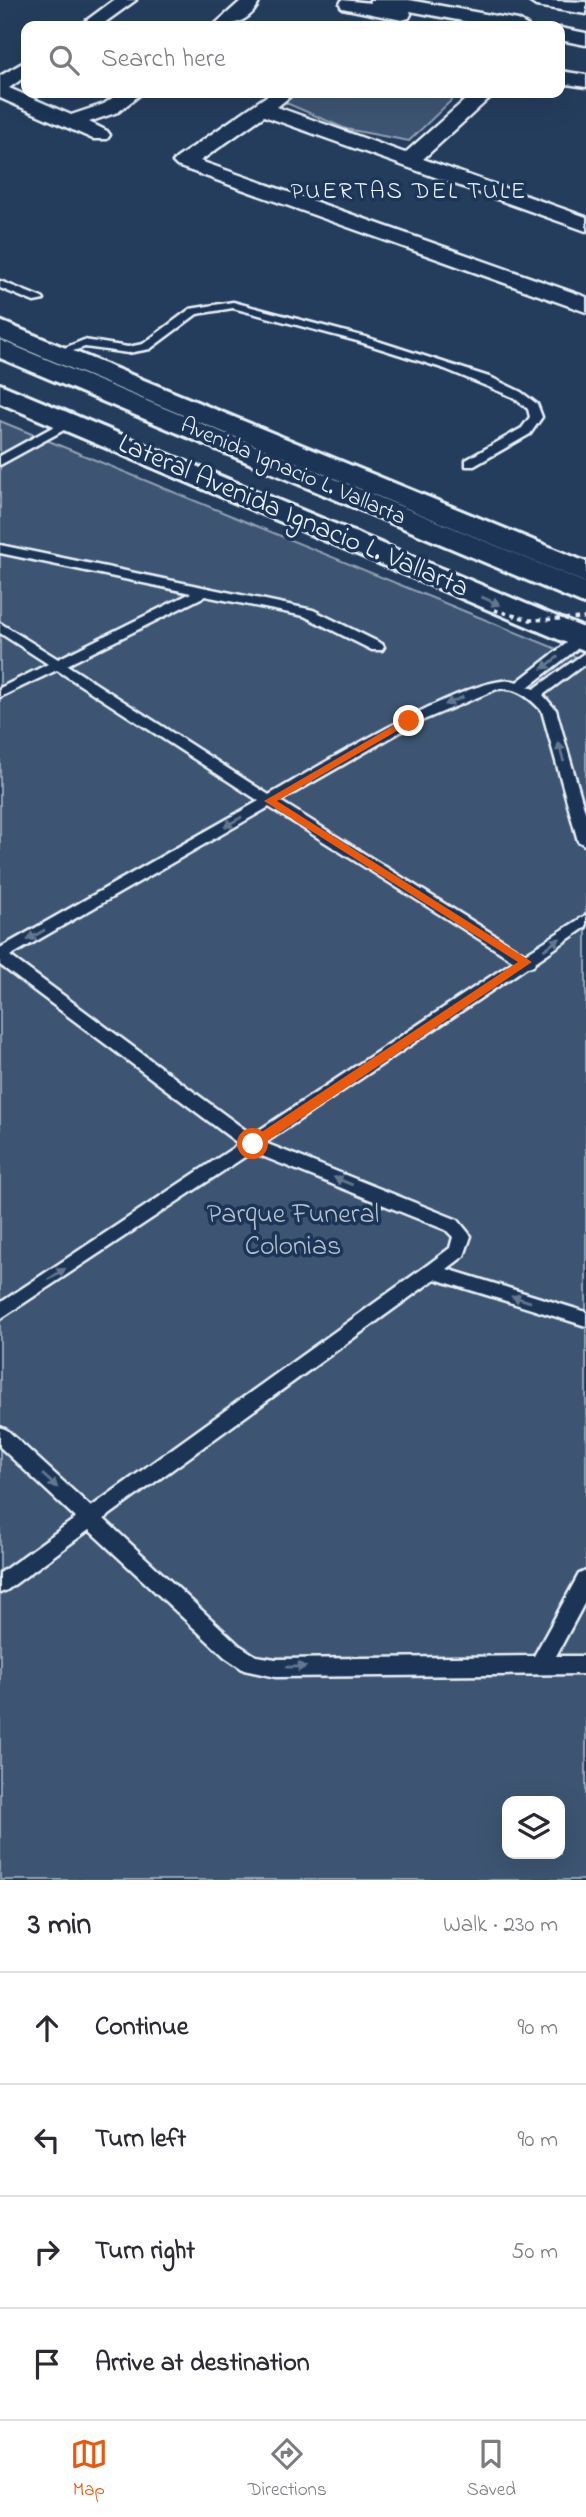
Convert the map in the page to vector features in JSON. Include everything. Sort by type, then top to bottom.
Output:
[{"type":"main road","points":[[0,329],[585,577]]},
{"type":"main road","name":"Avenida Ignacio L. Vallarta","points":[[0,348],[585,577]]},
{"type":"main road","name":"Avenida Ignacio L. Vallarta","points":[[0,370],[585,634]]},
{"type":"main road","name":"Lateral Avenida Ignacio L. Vallarta","points":[[0,393],[585,634]]},
{"type":"street","points":[[96,21],[127,0]]},
{"type":"street","points":[[229,21],[248,7],[251,0]]},
{"type":"street","points":[[379,0],[472,21]]},
{"type":"street","points":[[536,0],[586,8]]},
{"type":"street","points":[[328,2],[354,2],[466,21]]},
{"type":"street","points":[[565,35],[586,39]]},
{"type":"street","points":[[565,45],[586,48]]},
{"type":"street","points":[[0,85],[21,70]]},
{"type":"street","points":[[565,78],[586,81]]},
{"type":"street","points":[[0,92],[73,121],[100,135]]},
{"type":"street","points":[[73,121],[111,108],[125,98]]},
{"type":"street","points":[[277,98],[207,148],[190,156],[184,163],[586,305]]},
{"type":"street","points":[[408,161],[479,98]]},
{"type":"street","points":[[262,109],[586,224]]},
{"type":"lane","points":[[0,284],[38,300]]},
{"type":"lane","points":[[58,353],[84,343],[128,350],[146,347],[194,311],[214,306],[233,305],[260,311],[470,374],[509,390],[532,407],[536,417],[526,430],[470,463]]},
{"type":"lane","points":[[0,461],[69,422]]},
{"type":"lane","points":[[0,549],[308,613],[377,647]]},
{"type":"lane","points":[[0,693],[204,591]]},
{"type":"lane","points":[[0,627],[269,801],[527,962]]},
{"type":"lane","points":[[519,687],[585,634]]},
{"type":"lane","points":[[535,695],[585,634]]},
{"type":"lane","points":[[0,1584],[432,1271],[458,1251],[462,1236],[452,1225],[252,1144],[0,956],[409,721],[493,686],[509,683],[519,687],[535,695],[550,710],[586,841]]},
{"type":"lane","points":[[0,1312],[527,962],[586,920]]},
{"type":"lane","points":[[432,1271],[586,1319]]},
{"type":"lane","points":[[0,1435],[232,1651],[251,1664],[276,1668],[586,1665]]},
{"type":"lane","points":[[541,1664],[586,1580]]},
{"type":"path","points":[[494,610],[530,620],[568,621],[585,634]]},
{"type":"green space","points":[[289,98],[454,98],[409,141],[346,129],[284,102]]},
{"type":"green space","name":"Parque Funeral Colonias","points":[[0,421],[586,661],[586,1880],[0,1880]]},
{"type":"district","name":"PUERTAS DEL TULE","points":[[409,192]]},
{"type":"route","points":[[253,1144],[527,962],[269,801],[409,721]]}]
